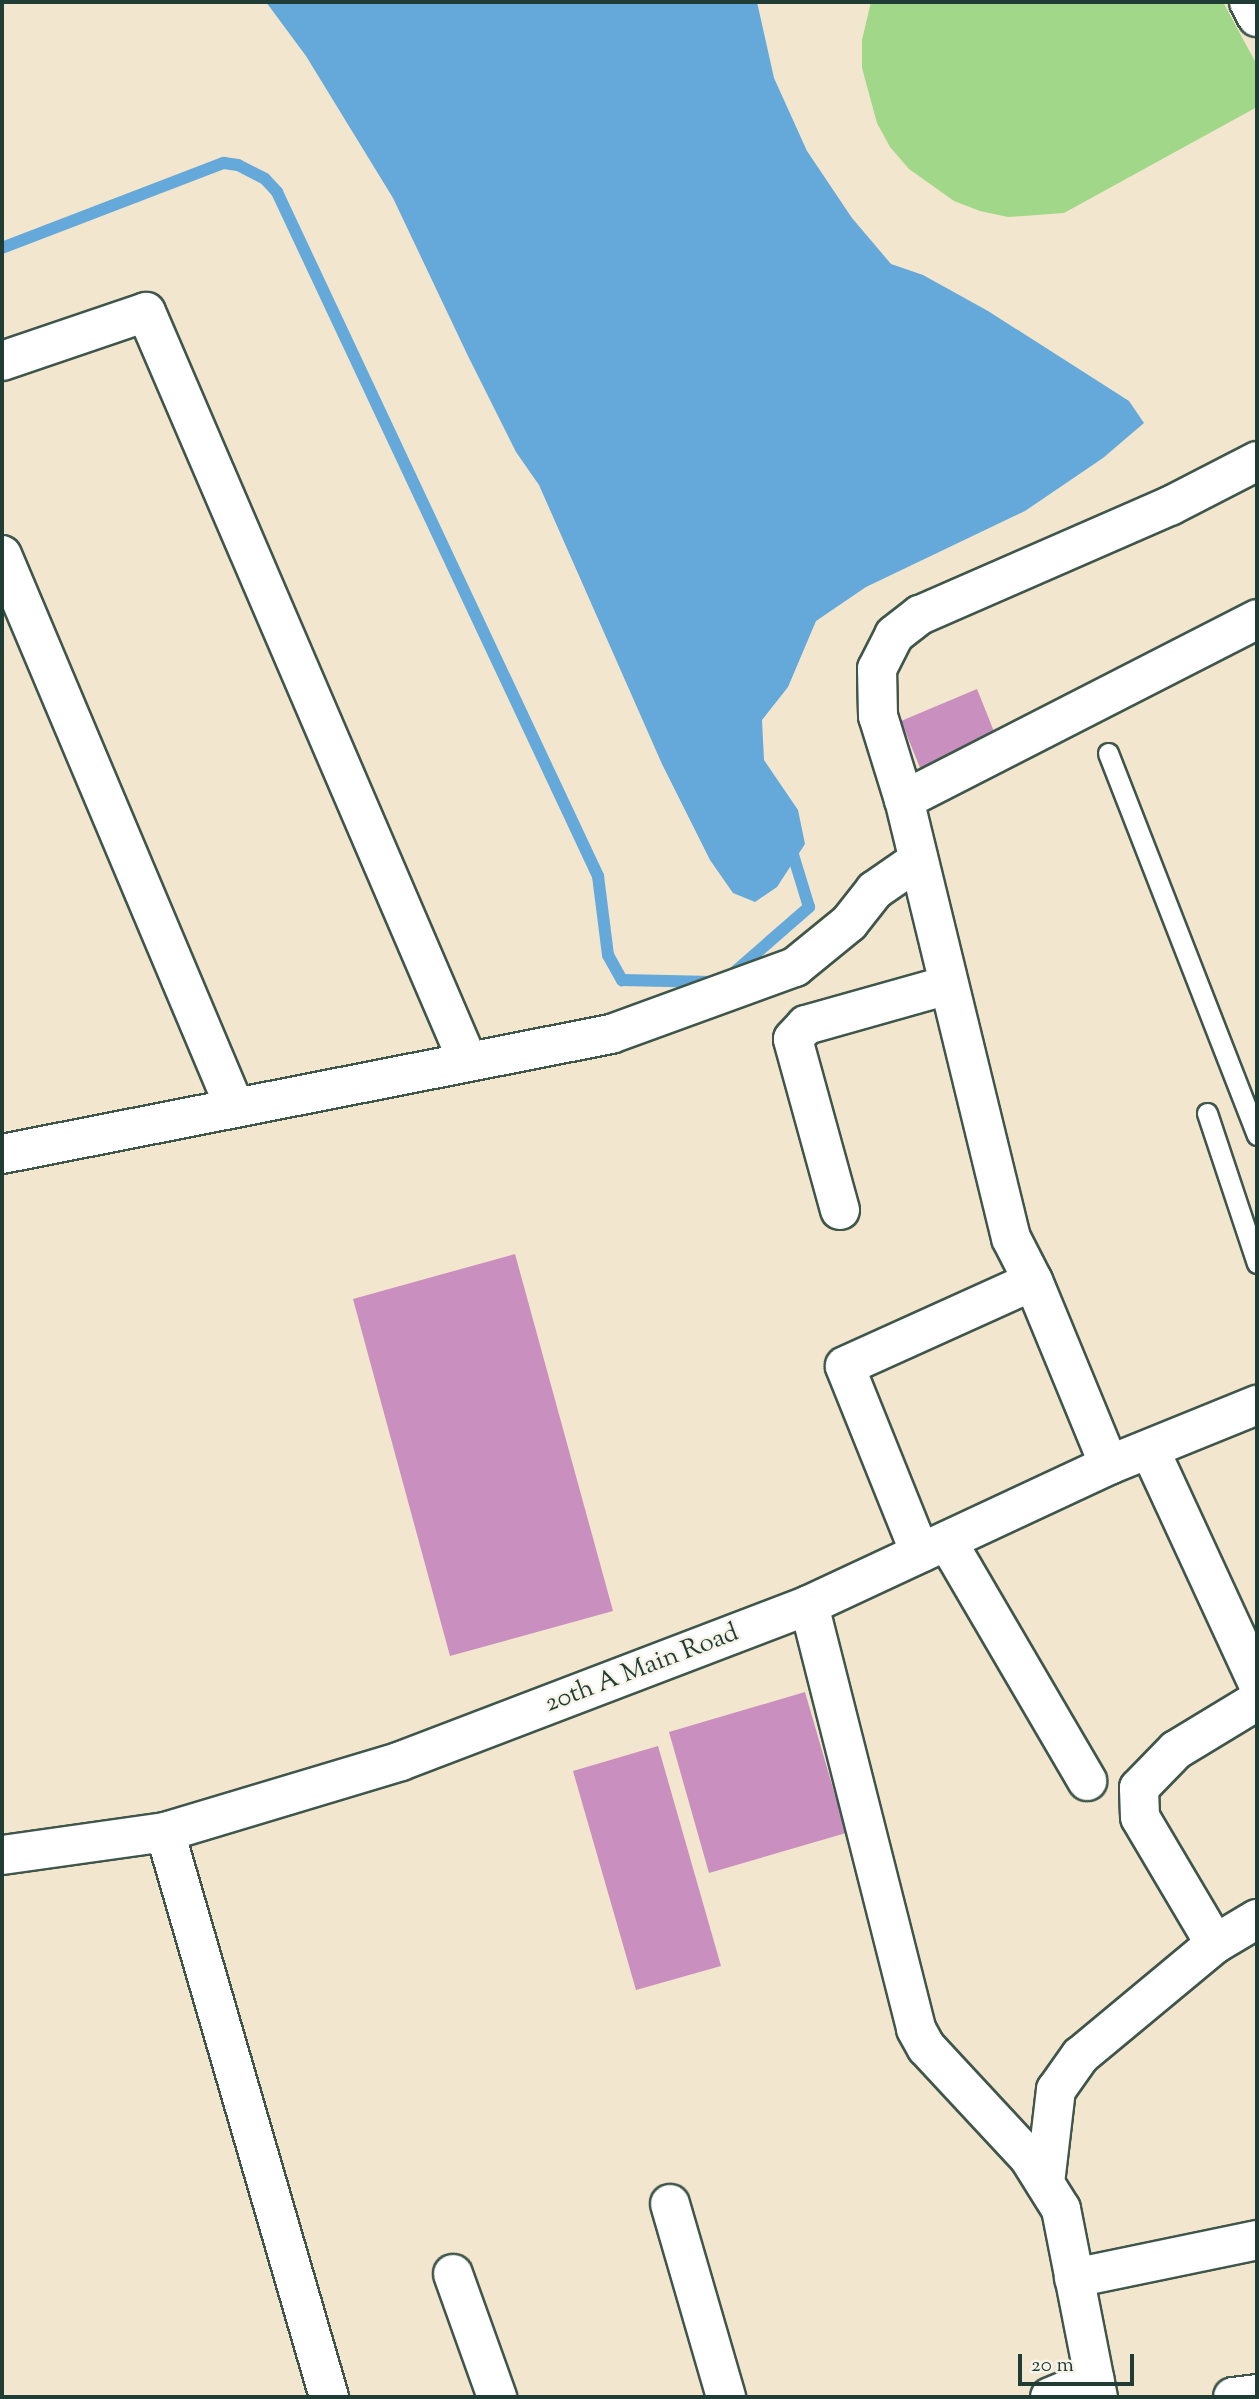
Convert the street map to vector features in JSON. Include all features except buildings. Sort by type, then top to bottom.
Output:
[{"type":"street","points":[[2,361],[146,312],[468,1062]]},
{"type":"street","points":[[1109,1465],[1033,1281],[1011,1238],[904,800],[878,716],[877,668],[894,635],[920,615],[1170,506],[1257,461]]},
{"type":"street","points":[[2,555],[235,1108]]},
{"type":"street","points":[[904,800],[1257,619]]},
{"type":"street","points":[[2,1152],[611,1034],[795,967],[849,923],[875,890],[918,861]]},
{"type":"street","points":[[841,1210],[793,1039],[806,1025],[948,985]]},
{"type":"street","points":[[1033,1281],[845,1366],[934,1547],[1087,1782]]},
{"type":"street","name":"20th A Main Road","points":[[2,1855],[165,1832],[401,1761],[809,1605],[1109,1465],[1257,1405]]},
{"type":"street","points":[[1150,1450],[1257,1682]]},
{"type":"street","points":[[809,1605],[916,2029],[926,2047],[1029,2158],[1061,2209],[1096,2388],[1050,2397]]},
{"type":"street","points":[[1215,1944],[1140,1817],[1139,1788],[1176,1750],[1257,1700]]},
{"type":"street","points":[[165,1832],[329,2397]]},
{"type":"street","points":[[1045,2183],[1056,2090],[1080,2056],[1215,1944],[1257,1919]]},
{"type":"street","points":[[670,2204],[726,2397]]},
{"type":"street","points":[[1074,2278],[1257,2240]]},
{"type":"street","points":[[453,2274],[497,2397]]},
{"type":"street","points":[[1233,2397],[1257,2394]]},
{"type":"lane","points":[[1108,754],[1257,1135]]},
{"type":"lane","points":[[1207,1113],[1257,1262]]},
{"type":"green space","points":[[871,2],[1223,2],[1257,65],[1257,107],[1064,213],[1008,217],[980,211],[954,201],[909,169],[890,147],[877,123],[862,68],[862,40]]},
{"type":"water","points":[[266,2],[757,2],[774,78],[807,151],[852,218],[891,264],[923,275],[988,311],[1129,401],[1144,423],[1103,458],[1025,511],[866,587],[816,621],[788,687],[762,720],[764,760],[798,810],[805,844],[777,887],[755,902],[733,893],[710,860],[662,764],[539,485],[516,452],[393,198],[306,56]]},
{"type":"waterway","points":[[2,248],[224,163],[238,165],[265,179],[277,192],[598,876],[608,955],[622,980],[713,982]]},
{"type":"waterway","points":[[730,976],[809,907],[791,848]]}]
